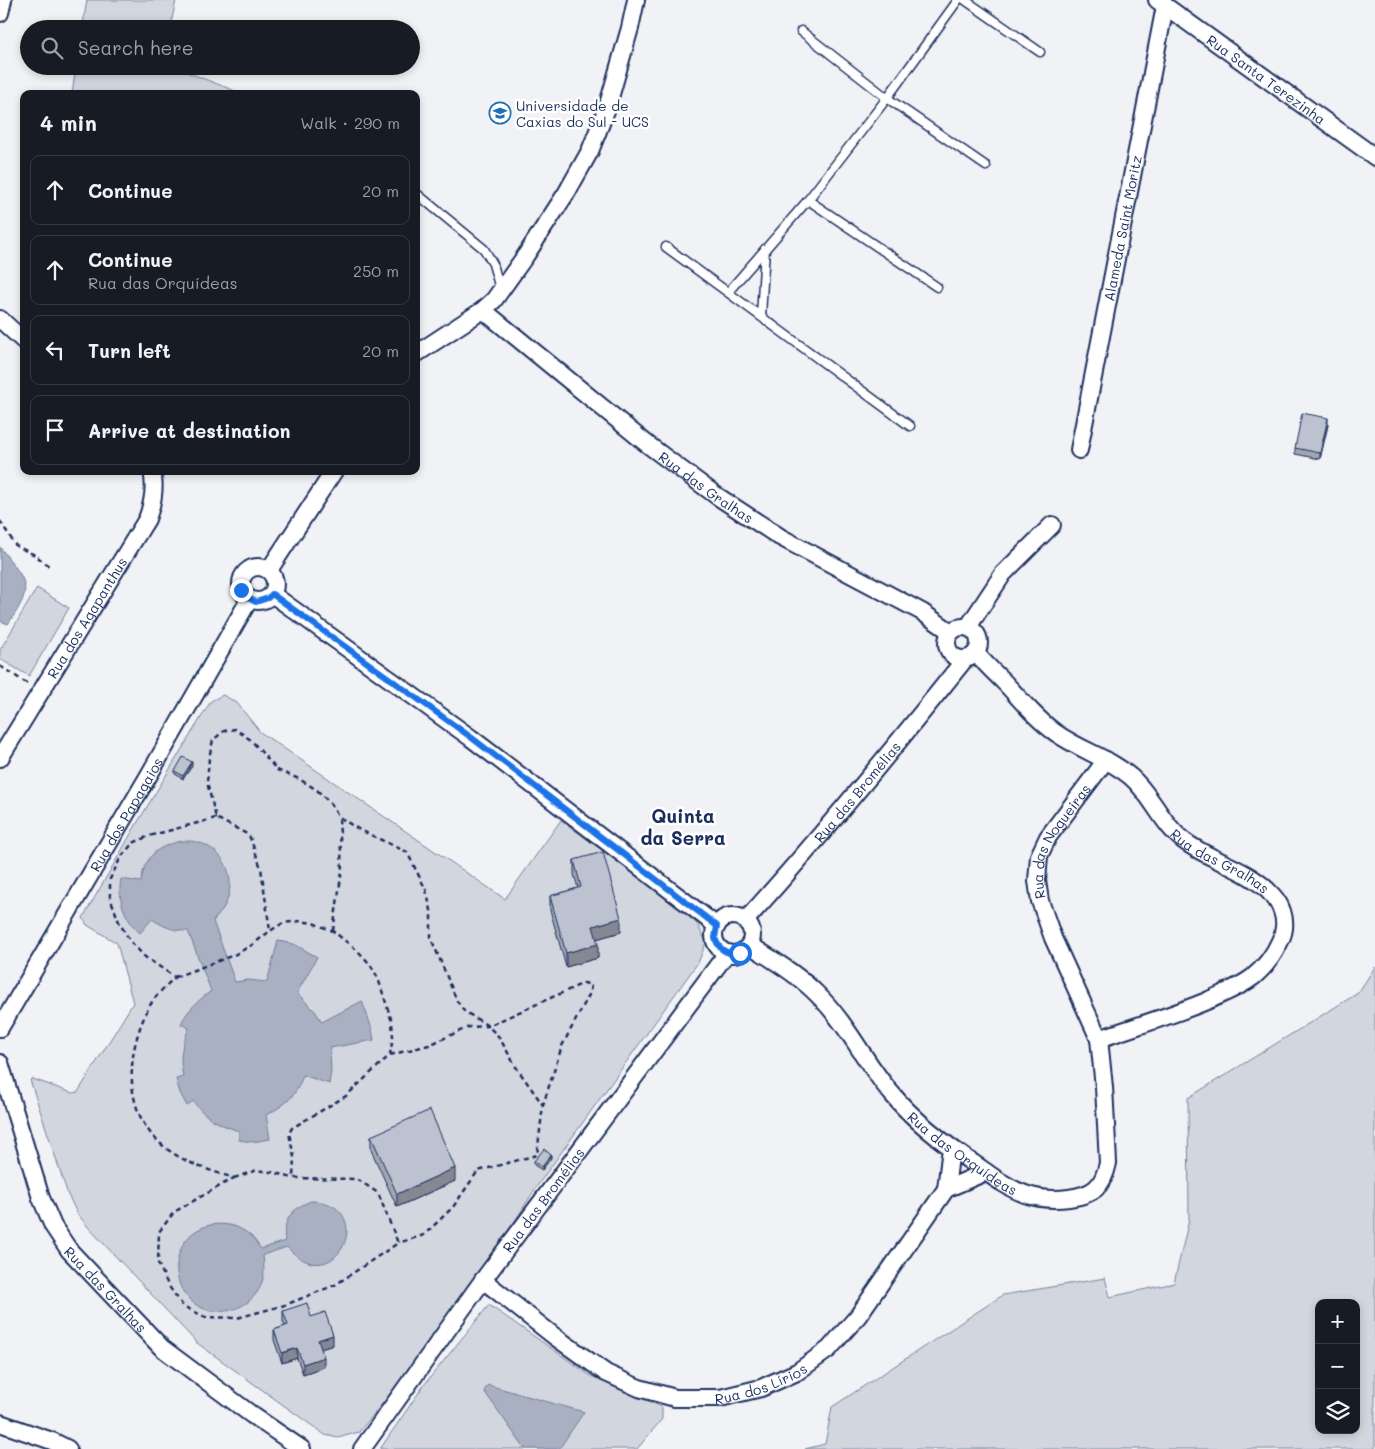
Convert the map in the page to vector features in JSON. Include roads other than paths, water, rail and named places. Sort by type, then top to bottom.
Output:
[{"type":"street","points":[[0,13],[3,0]]},
{"type":"street","points":[[420,351],[483,310],[494,300],[567,192],[590,150],[608,108],[636,0]]},
{"type":"street","name":"Rua Santa Terezinha","points":[[1161,3],[1375,157]]},
{"type":"street","name":"Alameda Saint Moritz","points":[[1079,450],[1161,3]]},
{"type":"street","name":"Rua das Gralhas","points":[[483,310],[647,444],[717,496],[780,536],[922,612],[951,632]]},
{"type":"street","points":[[0,319],[20,337]]},
{"type":"street","name":"Rua dos Agapanthus","points":[[0,758],[147,519],[154,496],[152,475]]},
{"type":"street","points":[[268,570],[331,475]]},
{"type":"street","points":[[968,627],[1003,574],[1052,525]]},
{"type":"street","points":[[256,566],[268,570],[273,575],[275,581],[272,594],[262,601],[250,600],[244,596],[241,590],[241,578],[245,572],[256,566]]},
{"type":"street","points":[[272,594],[472,738],[717,926]]},
{"type":"street","name":"Rua dos Papagaios","points":[[0,1028],[250,600]]},
{"type":"street","points":[[968,627],[978,635],[980,641],[970,656],[953,655],[947,644],[951,632],[956,628],[968,627]]},
{"type":"street","name":"Rua das Gralhas","points":[[970,656],[1052,730],[1106,760],[1133,779],[1144,790],[1172,830],[1185,842],[1248,875],[1269,891],[1279,905],[1284,918],[1285,930],[1276,950],[1267,963],[1254,976],[1239,986],[1183,1011],[1099,1039]]},
{"type":"street","name":"Rua das Bromélias","points":[[746,921],[875,772],[970,656]]},
{"type":"street","name":"Rua das Nogueiras","points":[[1099,1039],[1053,938],[1040,901],[1037,868],[1039,856],[1048,837],[1106,760]]},
{"type":"street","points":[[733,916],[746,921],[752,932],[750,945],[740,953],[727,953],[721,949],[715,938],[717,926],[721,921],[733,916]]},
{"type":"street","name":"Rua das Orquídeas","points":[[750,945],[786,968],[816,994],[841,1021],[890,1093],[906,1110],[950,1148],[1022,1193],[1045,1199],[1081,1196],[1092,1192],[1101,1183],[1106,1174],[1108,1156],[1099,1039]]},
{"type":"street","name":"Rua das Bromélias","points":[[362,1449],[483,1280],[727,953]]},
{"type":"street","name":"Rua das Gralhas","points":[[0,1063],[41,1198],[53,1226],[69,1250],[162,1348],[252,1416],[302,1449]]},
{"type":"street","points":[[0,1107],[17,1114]]},
{"type":"street","name":"Rua dos Lírios","points":[[483,1280],[554,1336],[606,1373],[639,1388],[674,1398],[720,1398],[761,1388],[797,1372],[828,1349],[858,1316],[946,1189],[950,1148]]},
{"type":"street","points":[[946,1189],[986,1172]]},
{"type":"street","points":[[0,1423],[52,1441],[68,1449]]},
{"type":"lane","points":[[728,292],[808,200],[888,98],[958,0]]},
{"type":"lane","points":[[965,0],[1040,52]]},
{"type":"lane","points":[[801,31],[888,98],[986,166]]},
{"type":"lane","points":[[420,196],[484,249],[493,264],[501,291]]},
{"type":"lane","points":[[808,200],[938,287]]},
{"type":"lane","points":[[666,246],[910,426]]},
{"type":"lane","points":[[761,316],[765,249]]},
{"type":"water","points":[[0,547],[21,576],[25,592],[17,611],[8,624],[0,621]]},
{"type":"water","points":[[181,841],[197,842],[210,848],[219,855],[226,865],[230,888],[222,911],[213,921],[235,982],[248,980],[267,982],[278,941],[294,944],[317,957],[297,993],[315,1011],[322,1022],[362,1001],[372,1029],[374,1040],[330,1048],[331,1071],[329,1084],[303,1075],[297,1089],[289,1100],[266,1115],[270,1139],[253,1142],[239,1140],[239,1131],[213,1120],[193,1101],[187,1106],[180,1093],[176,1079],[183,1077],[182,1052],[189,1028],[181,1024],[190,1010],[211,991],[188,931],[169,928],[152,919],[140,933],[130,922],[123,908],[120,894],[121,879],[141,882],[145,865],[153,854],[165,846]]},
{"type":"water","points":[[311,1201],[332,1206],[343,1216],[347,1230],[344,1245],[335,1257],[322,1263],[305,1261],[287,1247],[263,1255],[263,1278],[257,1293],[251,1300],[235,1309],[226,1311],[208,1310],[191,1301],[185,1294],[177,1276],[178,1257],[187,1239],[194,1232],[210,1225],[219,1224],[237,1227],[253,1238],[261,1249],[285,1241],[285,1227],[290,1216],[298,1207]]},
{"type":"water","points":[[488,1385],[584,1412],[559,1449],[525,1449],[484,1391]]},
{"type":"place","name":"Universidade de Caxias do Sul - UCS","points":[[500,113]]},
{"type":"district","name":"Quinta da Serra","points":[[683,826]]}]
